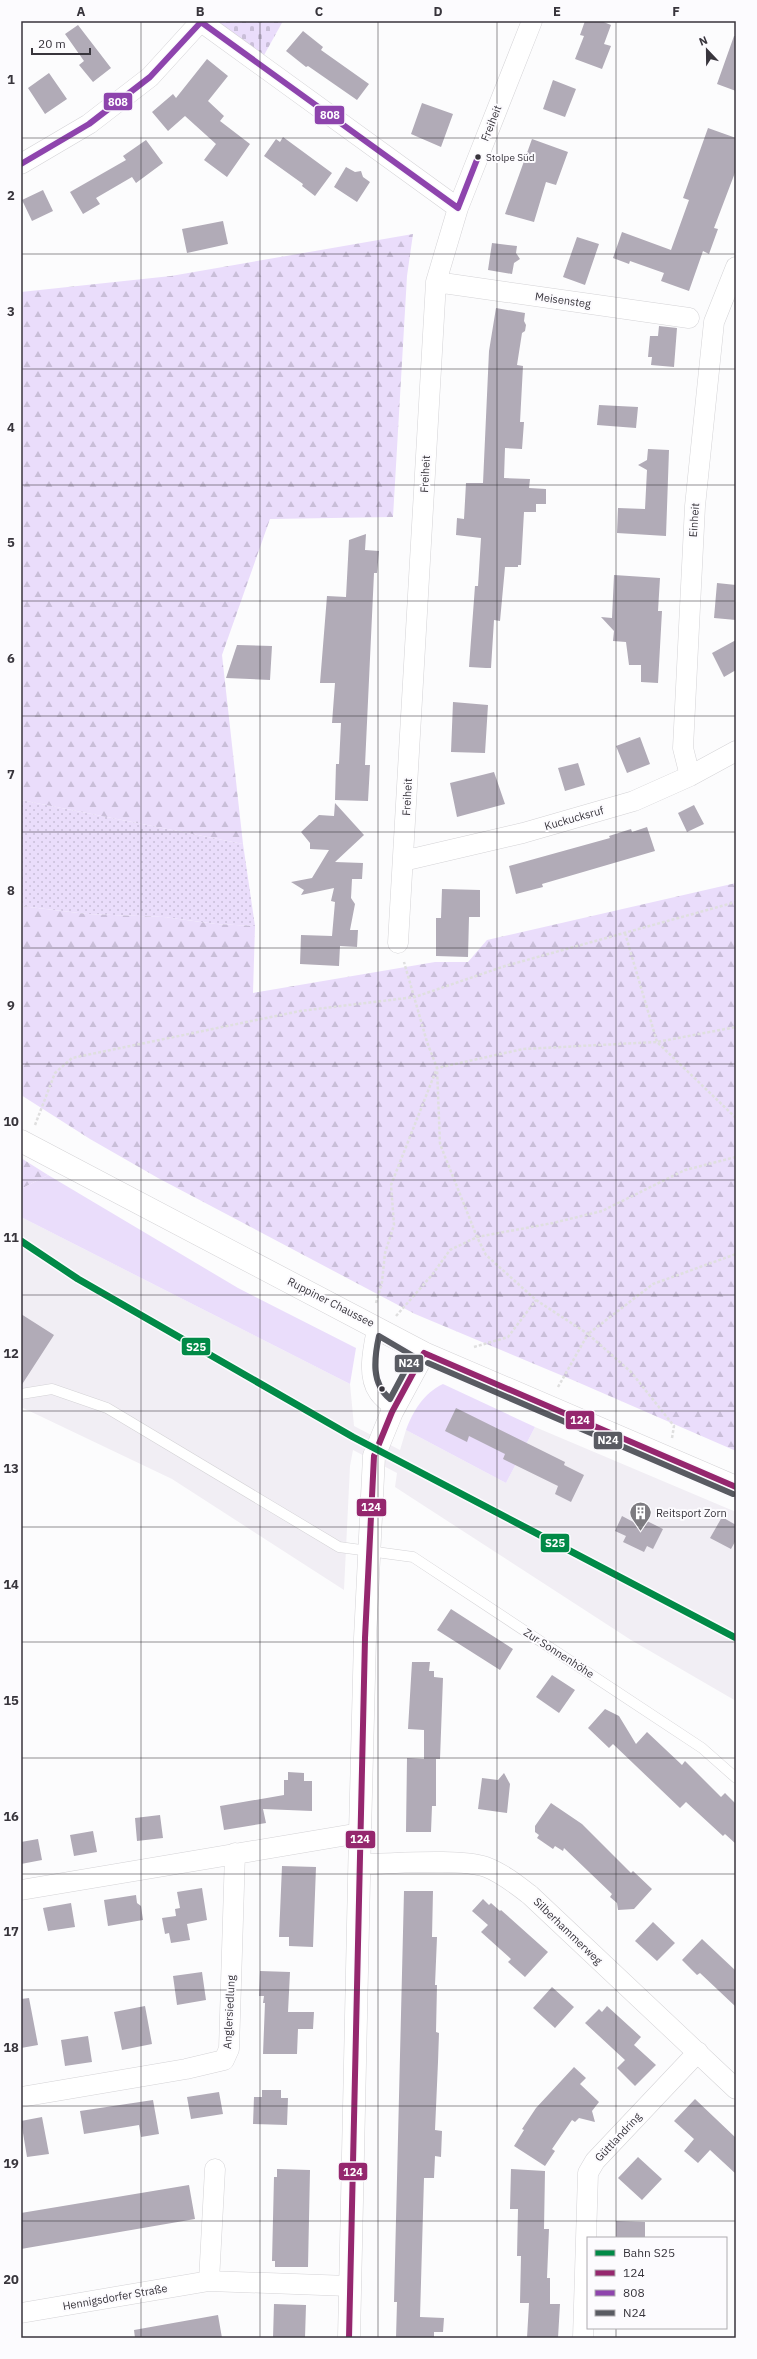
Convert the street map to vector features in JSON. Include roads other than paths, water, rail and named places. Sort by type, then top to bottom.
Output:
[{"type":"main road","name":"Ruppiner Chaussee","points":[[27,1135],[424,1353],[736,1487]]},
{"type":"main road","points":[[349,2338],[365,1638],[371,1553],[370,1517],[374,1456],[392,1412],[424,1353]]},
{"type":"street","points":[[21,164],[89,124],[150,77],[201,21],[458,208]]},
{"type":"street","name":"Freiheit","points":[[398,943],[436,282],[458,208],[532,21]]},
{"type":"street","name":"Einheit","points":[[690,776],[683,748],[695,506],[714,322],[736,268]]},
{"type":"street","name":"Meisensteg","points":[[436,282],[689,318]]},
{"type":"street","name":"Kuckucksruf","points":[[403,862],[523,833],[634,801],[690,776],[736,751]]},
{"type":"street","points":[[21,1890],[360,1833]]},
{"type":"street","name":"Anglersiedlung","points":[[21,2097],[186,2069],[224,2060],[230,2049],[235,1853]]},
{"type":"street","name":"Silberhammerweg","points":[[360,1864],[457,1863],[486,1867],[512,1882],[530,1895],[736,2089]]},
{"type":"street","name":"Güttlandring","points":[[583,2338],[588,2173],[595,2161],[698,2052]]},
{"type":"street","points":[[209,2282],[215,2169]]},
{"type":"street","name":"Hennigsdorfer Straße","points":[[21,2313],[209,2282],[349,2286]]},
{"type":"lane","points":[[373,1324],[367,1355],[369,1378],[374,1394],[392,1412]]},
{"type":"lane","name":"Zur Sonnenhöhe","points":[[21,1394],[52,1389],[107,1408],[339,1548],[413,1557],[702,1748],[736,1778]]},
{"type":"rail line","name":"S25","points":[[21,1241],[78,1279],[353,1437],[736,1638]]},
{"type":"place","name":"Stolpe Süd","points":[[478,157]]},
{"type":"place","name":"Reitsport Zorn","points":[[641,1532]]}]
